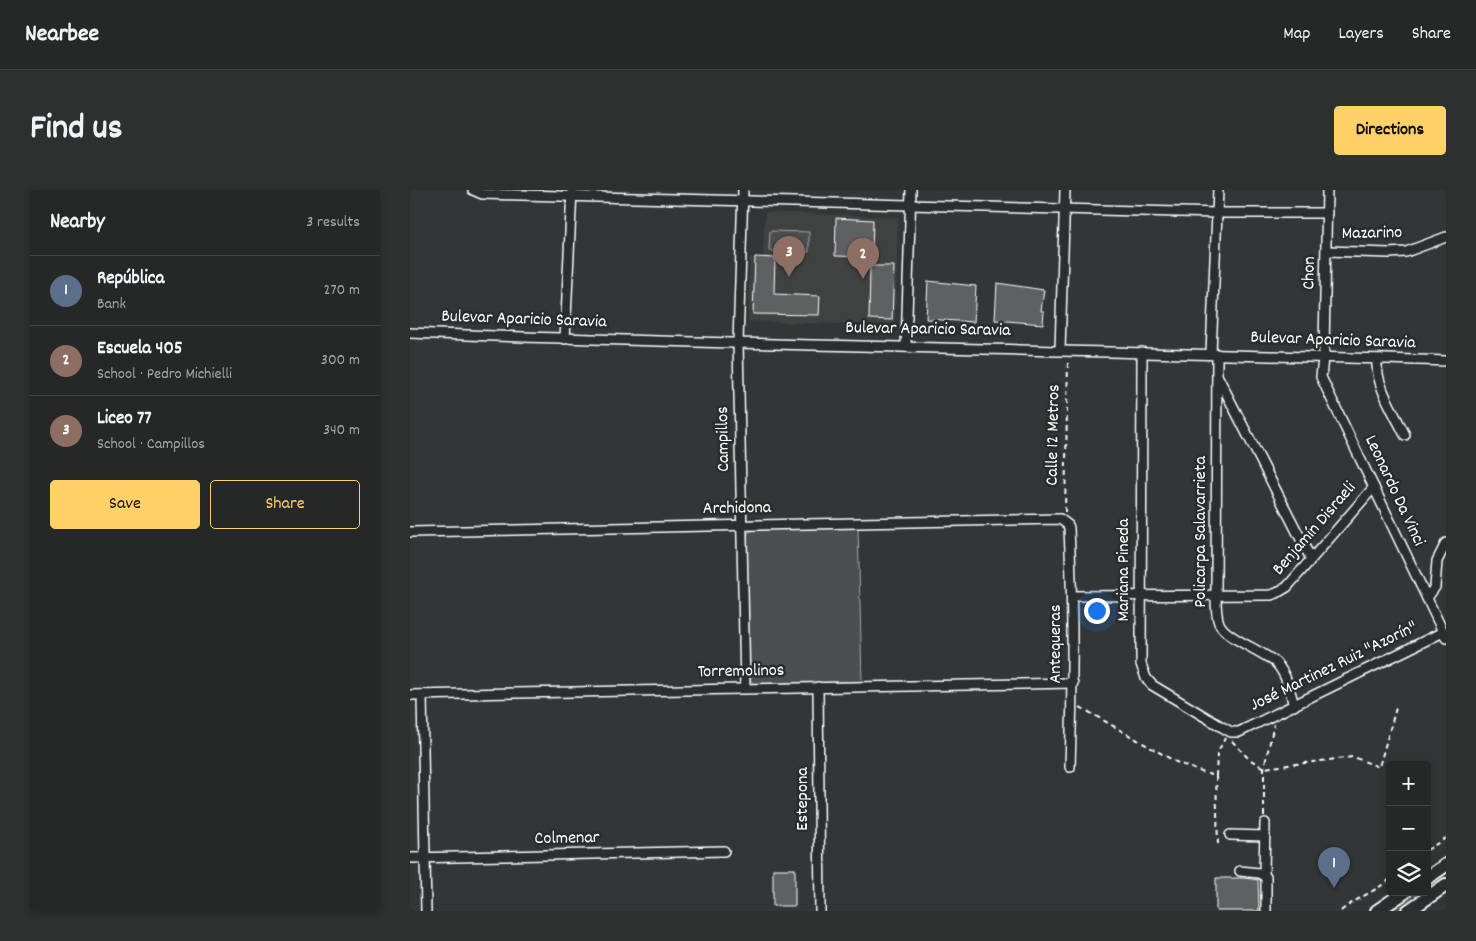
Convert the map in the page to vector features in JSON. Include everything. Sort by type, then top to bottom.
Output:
[{"type":"highway","points":[[1431,875],[1446,864]]},
{"type":"highway","points":[[1408,911],[1446,885]]},
{"type":"highway","points":[[1377,911],[1399,896]]},
{"type":"street","name":"Mazarino","points":[[474,190],[482,194],[572,193],[910,206],[1218,214],[1327,213]]},
{"type":"street","name":"Campillos","points":[[743,190],[738,342],[745,688]]},
{"type":"street","points":[[906,346],[911,190]]},
{"type":"street","points":[[1064,350],[1065,190]]},
{"type":"street","name":"Policarpa Salavarrieta","points":[[1218,190],[1214,354],[1217,376],[1216,596],[1218,618],[1221,627],[1275,663],[1287,681],[1294,706]]},
{"type":"street","name":"Chon","points":[[1323,356],[1327,190]]},
{"type":"street","points":[[566,339],[572,193]]},
{"type":"street","name":"Mazarino","points":[[1327,251],[1406,252],[1446,237]]},
{"type":"street","name":"Bulevar Aparicio Saravia","points":[[410,333],[566,339],[1323,356],[1446,361]]},
{"type":"street","name":"Mariana Pineda","points":[[1142,352],[1141,664],[1146,678],[1157,688],[1229,735],[1239,732]]},
{"type":"street","name":"Leonardo Da Vinci","points":[[1323,356],[1321,377],[1444,635]]},
{"type":"street","points":[[1377,359],[1376,370],[1380,385],[1405,435]]},
{"type":"street","points":[[1217,376],[1311,559]]},
{"type":"street","name":"Benjamín Disraeli","points":[[1072,596],[1216,596],[1277,593],[1287,587],[1374,487]]},
{"type":"street","name":"Archidona","points":[[410,532],[1055,518],[1064,522]]},
{"type":"street","name":"Antequeras","points":[[1064,522],[1069,528],[1072,596],[1073,683],[1070,767]]},
{"type":"street","points":[[1427,598],[1435,587],[1437,560],[1446,543]]},
{"type":"street","name":"José Martinez Ruiz \"Azorín\"","points":[[1239,732],[1444,635]]},
{"type":"street","name":"Torremolinos","points":[[410,695],[1073,683]]},
{"type":"street","name":"Estepona","points":[[818,688],[820,911]]},
{"type":"street","points":[[422,695],[426,911]]},
{"type":"street","points":[[1264,823],[1264,875],[1267,880],[1266,911]]},
{"type":"street","points":[[1230,835],[1265,836]]},
{"type":"street","name":"Colmenar","points":[[410,858],[724,851]]},
{"type":"street","points":[[1240,871],[1264,875]]},
{"type":"path","name":"Calle 12 Metros","points":[[1064,350],[1064,522]]},
{"type":"path","points":[[1072,706],[1083,707],[1176,762],[1216,776]]},
{"type":"path","points":[[1218,846],[1217,754],[1229,735],[1249,759],[1264,768],[1353,757],[1379,767],[1396,708]]},
{"type":"path","points":[[1264,823],[1264,768],[1276,714]]},
{"type":"path","points":[[1431,847],[1446,838]]},
{"type":"path","points":[[1341,911],[1352,902],[1386,882]]},
{"type":"shaded area","points":[[765,212],[898,217],[895,326],[748,321],[750,257],[763,257]]},
{"type":"shaded area","points":[[770,231],[809,232],[809,252],[769,251]]},
{"type":"shaded area","points":[[858,526],[862,682],[755,684],[748,675],[746,541],[748,533],[757,528]]},
{"type":"shaded area","points":[[1408,896],[1418,896],[1397,911],[1387,911]]},
{"type":"building","points":[[836,218],[873,220],[872,257],[835,256]]},
{"type":"building","points":[[755,257],[775,258],[774,294],[820,296],[819,315],[753,314]]},
{"type":"building","points":[[870,266],[894,266],[892,320],[869,319]]},
{"type":"building","points":[[928,281],[976,286],[974,322],[926,319]]},
{"type":"building","points":[[997,283],[1044,290],[1041,311],[1044,311],[1043,324],[995,320]]},
{"type":"building","points":[[773,869],[795,869],[795,906],[773,906]]},
{"type":"building","points":[[1216,878],[1258,880],[1259,911],[1216,911]]},
{"type":"place","name":"Liceo 77","points":[[789,277]]},
{"type":"place","name":"Escuela 405","points":[[863,279]]},
{"type":"place","name":"República","points":[[1334,888]]}]
